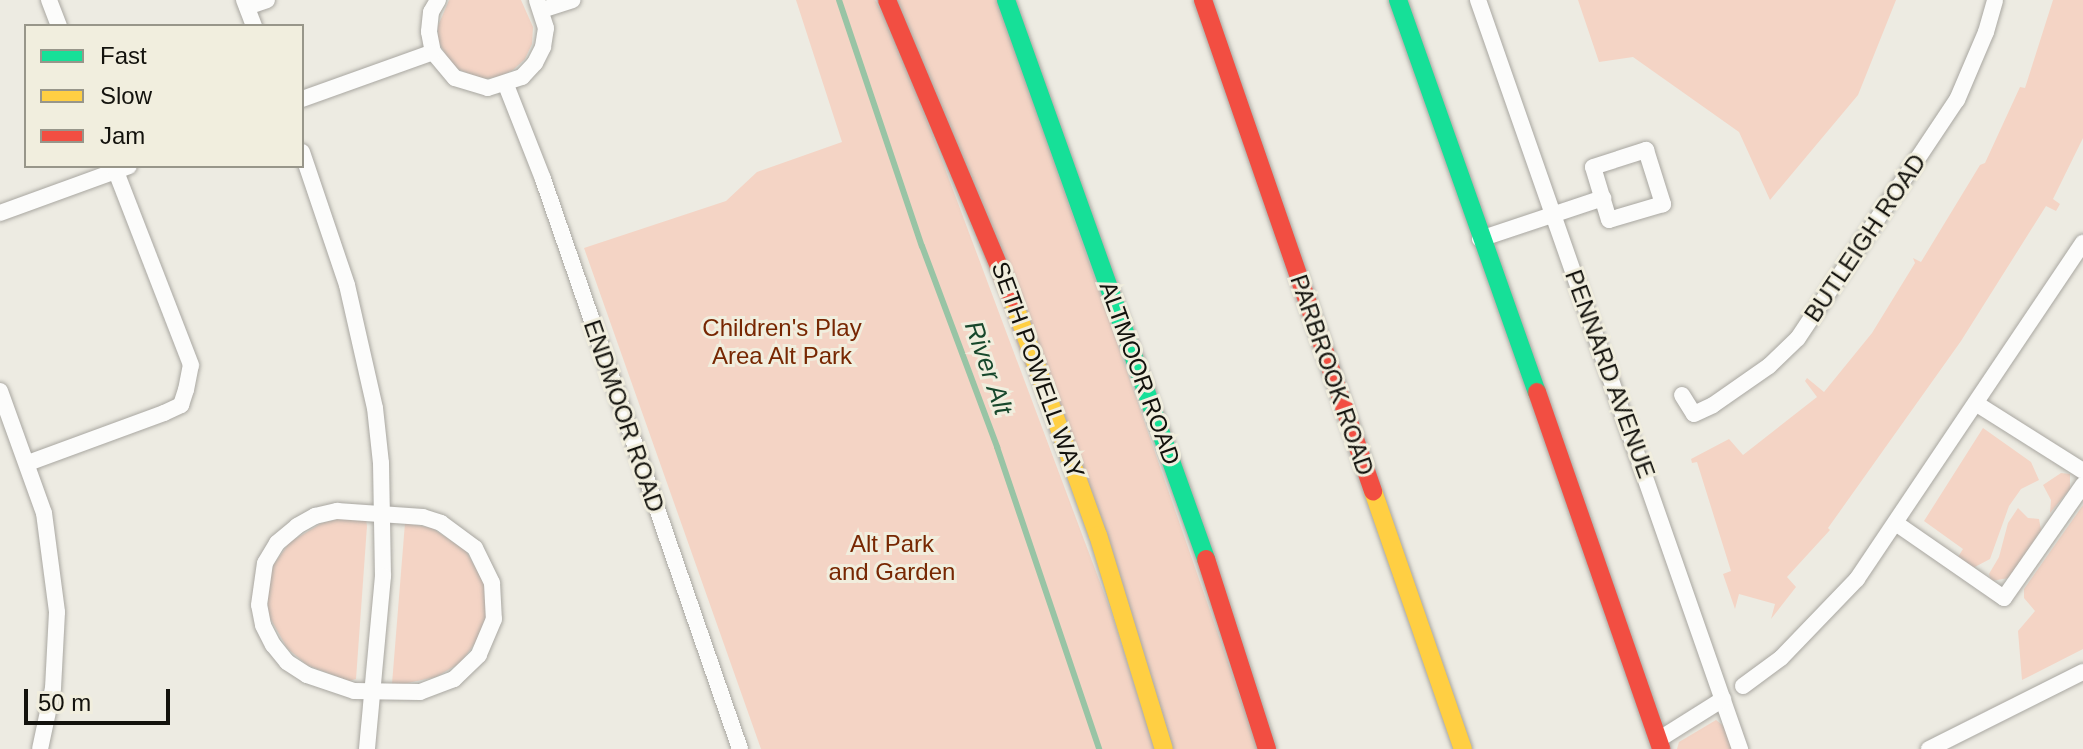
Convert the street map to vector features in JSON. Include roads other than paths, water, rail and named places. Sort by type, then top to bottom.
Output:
[{"type":"street","points":[[49,0],[58,24]]},
{"type":"street","points":[[253,24],[245,4],[267,0]]},
{"type":"street","points":[[438,0],[431,12],[429,32],[433,52],[448,73],[471,86],[506,85],[522,77],[539,55],[546,28],[540,5],[572,0]]},
{"type":"street","name":"SETH POWELL WAY","points":[[887,0],[984,225],[1037,364],[1098,535],[1164,749]]},
{"type":"street","name":"ALTMOOR ROAD","points":[[1006,0],[1195,524],[1267,749]]},
{"type":"street","name":"PARBROOK ROAD","points":[[1203,0],[1463,749]]},
{"type":"street","points":[[1398,0],[1480,239],[1564,464],[1659,744],[1723,699]]},
{"type":"street","name":"PENNARD AVENUE","points":[[1478,0],[1740,749]]},
{"type":"street","name":"BUTLEIGH ROAD","points":[[1682,395],[1694,414],[1713,405],[1769,366],[1798,338],[1957,100],[1986,32],[1995,0]]},
{"type":"street","points":[[304,98],[433,52]]},
{"type":"street","name":"ENDMOOR ROAD","points":[[506,85],[543,179],[740,749]]},
{"type":"street","points":[[1646,150],[1663,204],[1609,220],[1603,198],[1593,167],[1646,150]]},
{"type":"street","points":[[304,158],[347,285],[375,408],[384,512],[383,576],[367,749]]},
{"type":"street","points":[[0,213],[120,168],[191,365],[181,405],[28,463]]},
{"type":"street","points":[[1480,239],[1603,198]]},
{"type":"street","points":[[1743,686],[1815,625],[1857,579],[1897,524],[2083,243]]},
{"type":"street","points":[[0,391],[44,513],[57,612],[53,688],[40,749]]},
{"type":"street","points":[[1977,404],[2083,471]]},
{"type":"street","points":[[1897,524],[2004,598],[2083,485]]},
{"type":"street","points":[[337,511],[384,512],[423,517],[459,534],[475,548],[486,565],[496,601],[490,637],[479,655],[454,679],[420,692],[373,693],[328,685],[287,662],[263,625],[260,584],[265,563],[277,543],[315,516],[337,511]]},
{"type":"street","points":[[1929,749],[1953,744],[2083,672]]},
{"type":"waterway","name":"River Alt","points":[[839,0],[922,246],[997,447],[1099,749]]},
{"type":"park label","name":"Children's Play Area Alt Park","points":[[782,342]]},
{"type":"park label","name":"Alt Park and Garden","points":[[892,558]]}]
